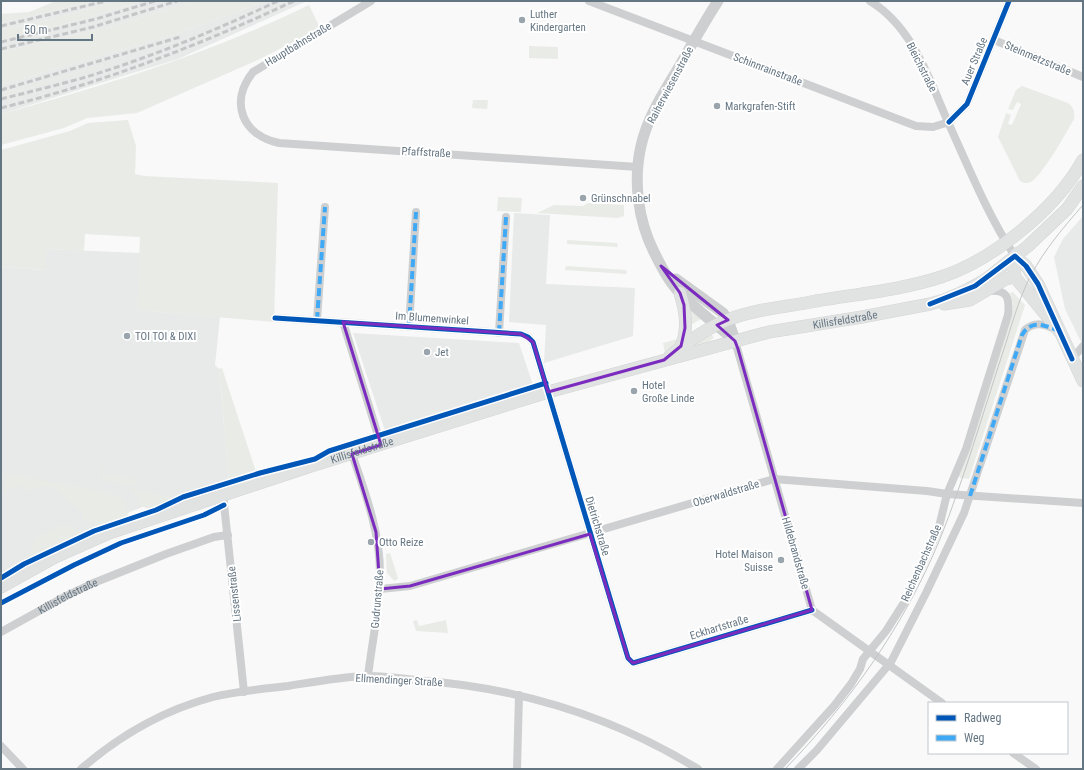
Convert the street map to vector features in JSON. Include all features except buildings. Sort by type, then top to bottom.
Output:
[{"type":"main road","points":[[1059,331],[1015,277],[1013,263],[1017,250],[1052,218],[1066,196],[1072,177],[1082,165]]},
{"type":"main road","name":"Killisfeldstraße","points":[[664,360],[681,346],[717,325],[751,313],[926,281],[957,271],[1005,242],[1041,214],[1072,177]]},
{"type":"main road","points":[[1015,256],[1054,222],[1083,186]]},
{"type":"main road","name":"Killisfeldstraße","points":[[1,587],[55,557],[109,533],[548,392],[769,332],[930,304],[975,286],[1015,256]]},
{"type":"main road","points":[[1015,256],[1026,266],[1038,284],[1083,381]]},
{"type":"main road","points":[[930,304],[964,302],[988,291],[1006,279],[1015,277]]},
{"type":"main road","points":[[680,293],[685,316],[685,337],[681,346]]},
{"type":"street","name":"Hauptbahnstraße","points":[[240,100],[242,90],[253,72],[371,1]]},
{"type":"street","name":"Schinnrainstraße","points":[[589,1],[916,126],[933,127],[949,122]]},
{"type":"street","name":"Raiherwiesenstraße","points":[[718,1],[694,40],[649,122],[641,146],[638,166],[638,194],[642,220],[661,266],[680,293],[735,341]]},
{"type":"street","name":"Bleichstraße","points":[[870,1],[880,3],[918,53],[949,122]]},
{"type":"street","name":"Auer Straße","points":[[949,122],[967,104],[1009,1]]},
{"type":"street","name":"Steinmetzstraße","points":[[994,40],[1083,77]]},
{"type":"street","name":"Pfaffstraße","points":[[240,100],[244,120],[249,127],[258,136],[279,143],[638,166]]},
{"type":"street","points":[[949,122],[1005,242],[1015,256]]},
{"type":"street","points":[[318,320],[325,206]]},
{"type":"street","name":"Im Blumenwinkel","points":[[408,327],[416,212]]},
{"type":"street","points":[[499,333],[506,217]]},
{"type":"street","name":"Raiherwiesenstraße","points":[[661,266],[684,287],[723,313],[728,320],[735,341]]},
{"type":"street","name":"Reichenbachstraße","points":[[777,769],[838,701],[856,676],[863,659],[895,618],[922,567],[938,531],[947,494],[966,449],[1008,315],[1008,299],[1006,295],[997,290],[988,291]]},
{"type":"street","name":"Im Blumenwinkel","points":[[275,318],[521,334],[528,337],[533,342],[548,392]]},
{"type":"street","points":[[343,322],[382,445]]},
{"type":"street","name":"Reichenbachstraße","points":[[798,769],[817,750],[888,665],[926,593],[970,496],[1022,335],[1030,326],[1041,324],[1059,331]]},
{"type":"street","name":"Hildebrandstraße","points":[[735,341],[812,610]]},
{"type":"street","points":[[1072,359],[1083,346]]},
{"type":"street","name":"Dietrichstraße","points":[[548,392],[628,658],[633,663]]},
{"type":"street","name":"Gudrunstraße","points":[[352,454],[376,532],[379,552],[380,589],[368,676]]},
{"type":"street","name":"Oberwaldstraße","points":[[380,589],[410,586],[774,479],[927,491],[970,496],[1083,503]]},
{"type":"street","name":"Lissenstraße","points":[[224,496],[244,692]]},
{"type":"street","name":"Killisfeldstraße","points":[[1,632],[66,596],[105,578],[214,537],[228,535]]},
{"type":"street","points":[[812,610],[868,652],[941,702]]},
{"type":"street","name":"Eckhartstraße","points":[[633,663],[812,610]]},
{"type":"street","name":"Ellmendinger Straße","points":[[84,768],[123,737],[170,712],[213,697],[368,676],[437,681],[518,695],[562,706],[610,724],[651,743],[698,769]]},
{"type":"street","points":[[517,769],[518,695]]},
{"type":"street","points":[[1,746],[22,769]]},
{"type":"street","points":[[1014,754],[1036,769]]},
{"type":"highlighted area","points":[[661,266],[728,320],[717,325],[735,341],[738,349],[812,610],[633,663],[628,658],[590,534],[410,586],[380,589],[376,532],[352,454],[381,445],[343,322],[521,334],[533,342],[548,392],[664,360],[681,346],[685,328],[684,305],[680,293]]},
{"type":"shaded area","points":[[56,1],[95,1],[1,23],[1,14],[29,12]]},
{"type":"shaded area","points":[[95,1],[118,1],[44,21],[1,30],[1,23]]},
{"type":"shaded area","points":[[118,1],[142,1],[80,20],[1,40],[1,30],[44,21]]},
{"type":"shaded area","points":[[142,1],[194,1],[109,27],[1,52],[1,40],[80,20]]},
{"type":"shaded area","points":[[194,1],[267,1],[179,33],[1,85],[1,52],[109,27]]},
{"type":"shaded area","points":[[267,1],[307,1],[178,59],[1,114],[1,97],[114,62],[1,94],[1,85],[179,33]]},
{"type":"shaded area","points":[[309,5],[320,28],[260,59],[137,113],[87,118],[64,128],[1,145],[1,114],[158,67],[234,38]]},
{"type":"shaded area","points":[[529,46],[558,47],[558,59],[529,58]]},
{"type":"shaded area","points":[[127,57],[95,69],[1,97],[1,94]]},
{"type":"shaded area","points":[[1022,86],[1068,103],[1074,110],[1074,119],[1048,162],[1031,182],[1027,183],[1020,181],[998,137],[1006,113],[1011,115],[1008,124],[1012,125],[1021,104],[1017,102],[1013,110],[1008,109],[1016,90]]},
{"type":"shaded area","points":[[473,100],[488,100],[487,109],[472,108]]},
{"type":"shaded area","points":[[128,120],[136,146],[135,174],[144,176],[278,183],[274,322],[137,310],[140,237],[85,234],[84,251],[47,249],[45,270],[1,267],[1,150],[70,131],[88,123]]},
{"type":"shaded area","points":[[498,197],[522,198],[521,212],[497,211]]},
{"type":"shaded area","points":[[588,203],[624,205],[624,216],[617,218],[537,213],[554,205],[583,206]]},
{"type":"shaded area","points":[[514,213],[550,215],[546,284],[635,288],[633,336],[544,363],[546,325],[509,322]]},
{"type":"shaded area","points":[[1083,216],[1083,346],[1065,309],[1054,257],[1063,239]]},
{"type":"shaded area","points":[[567,240],[617,243],[618,247],[567,244]]},
{"type":"shaded area","points":[[46,249],[140,253],[137,310],[220,317],[215,365],[219,369],[229,481],[142,507],[57,543],[1,573],[1,267],[45,270]]},
{"type":"shaded area","points":[[566,266],[626,270],[627,274],[565,270]]},
{"type":"shaded area","points":[[1013,292],[1025,305],[969,479],[960,478],[957,476],[1012,313],[1013,304],[1010,293]]},
{"type":"shaded area","points":[[689,308],[701,319],[689,326]]},
{"type":"shaded area","points":[[353,333],[519,343],[533,385],[385,431]]},
{"type":"shaded area","points":[[708,335],[712,335],[714,338],[706,343],[689,347]]},
{"type":"shaded area","points":[[678,339],[677,345],[665,353],[663,343]]},
{"type":"shaded area","points":[[222,368],[256,472],[229,481],[219,369]]},
{"type":"shaded area","points":[[104,465],[102,473],[137,479],[136,487],[102,480],[100,474],[101,466]]},
{"type":"shaded area","points":[[6,473],[112,493],[119,497],[128,516],[99,526],[82,519],[82,512],[55,489],[40,486],[27,492],[24,487],[15,486],[4,492]]},
{"type":"shaded area","points":[[129,488],[177,498],[160,506],[148,509],[140,505],[136,495]]},
{"type":"shaded area","points":[[64,524],[84,532],[31,558],[32,543],[35,538]]},
{"type":"shaded area","points":[[390,553],[398,579],[394,581],[387,573],[386,554]]},
{"type":"shaded area","points":[[417,620],[419,626],[446,620],[448,633],[416,631],[413,621]]},
{"type":"tram line","points":[[785,769],[832,717],[853,690],[873,662],[910,602],[926,571],[949,516],[1022,294],[1036,265],[1048,247],[1083,205]]},
{"type":"railway","points":[[1,26],[106,1]]},
{"type":"railway","points":[[1,42],[96,19],[155,1]]},
{"type":"railway","points":[[1,49],[93,27],[177,1]]},
{"type":"railway","points":[[1,99],[86,77],[135,61],[207,33],[278,1]]},
{"type":"railway","points":[[1,108],[76,87],[150,62],[223,33],[294,1]]},
{"type":"railway","points":[[1,90],[180,37]]},
{"type":"marked path","points":[[317,320],[325,207]]},
{"type":"marked path","points":[[409,327],[416,212]]},
{"type":"marked path","points":[[499,333],[506,217]]},
{"type":"marked path","points":[[970,496],[1022,335],[1026,330],[1034,325],[1044,325],[1059,331]]},
{"type":"cycle path","points":[[949,122],[967,104],[1009,1]]},
{"type":"cycle path","points":[[930,304],[975,286],[1015,256],[1026,266],[1038,284],[1072,359]]},
{"type":"cycle path","points":[[275,318],[521,334],[528,337],[533,342],[628,658],[633,663],[812,610]]},
{"type":"cycle path","points":[[1,578],[24,564],[94,531],[156,510],[183,497],[260,473],[315,459],[329,451],[546,383]]},
{"type":"cycle path","points":[[1,603],[74,565],[121,543],[204,515],[224,505]]},
{"type":"place","name":"Luther Kindergarten","points":[[522,20]]},
{"type":"place","name":"Markgrafen-Stift","points":[[717,106]]},
{"type":"place","name":"Grünschnabel","points":[[583,198]]},
{"type":"place","name":"TOI TOI & DIXI","points":[[127,336]]},
{"type":"place","name":"Jet","points":[[427,352]]},
{"type":"place","name":"Hotel Große Linde","points":[[634,391]]},
{"type":"place","name":"Otto Reize","points":[[371,542]]},
{"type":"place","name":"Hotel Maison Suisse","points":[[781,560]]}]
